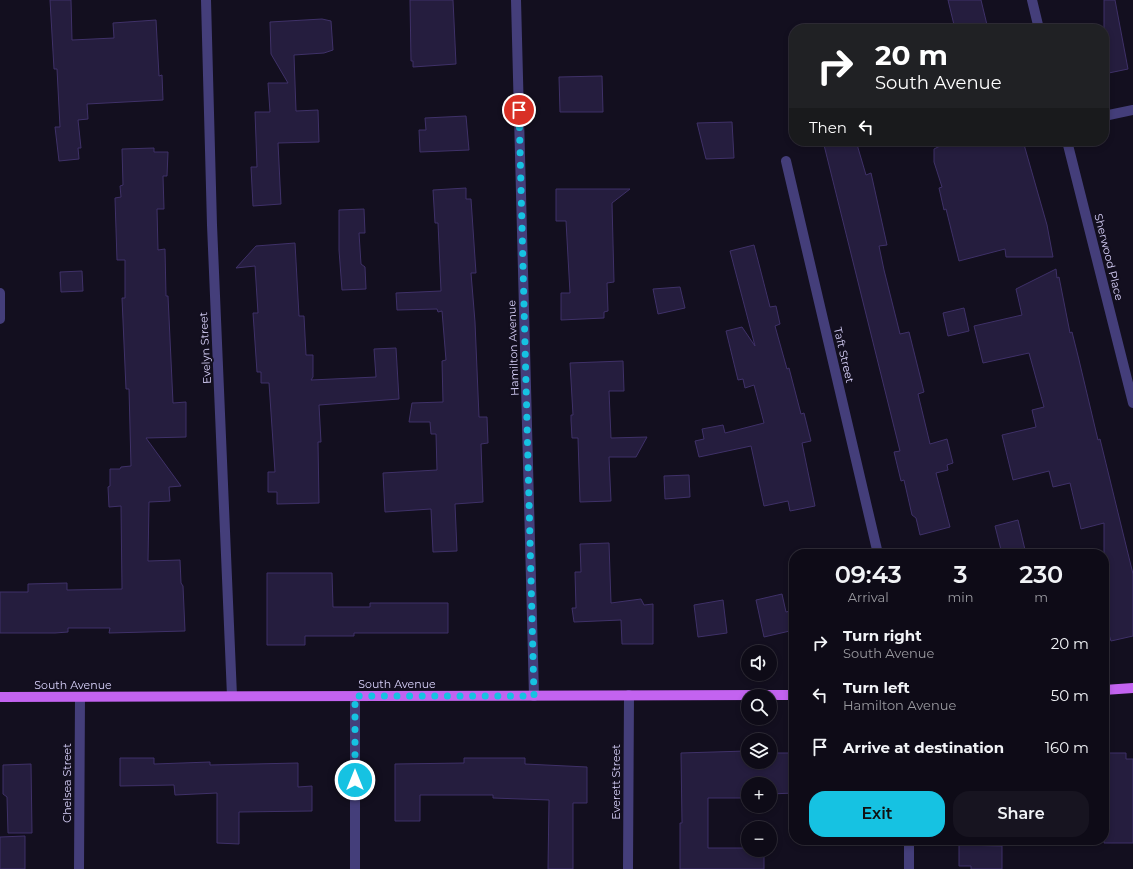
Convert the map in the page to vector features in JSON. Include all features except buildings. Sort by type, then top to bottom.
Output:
[{"type":"main road","points":[[1109,690],[1133,688]]},
{"type":"main road","name":"South Avenue","points":[[0,697],[789,695]]},
{"type":"street","name":"Evelyn Street","points":[[206,0],[212,225],[232,696]]},
{"type":"street","name":"Hamilton Avenue","points":[[516,0],[534,696]]},
{"type":"street","points":[[1032,0],[1038,24]]},
{"type":"street","points":[[1109,115],[1133,110]]},
{"type":"street","name":"Sherwood Place","points":[[1068,146],[1132,397]]},
{"type":"street","name":"Taft Street","points":[[786,161],[877,549]]},
{"type":"street","points":[[0,293],[0,317]]},
{"type":"street","name":"Everett Street","points":[[628,869],[629,695]]},
{"type":"street","points":[[355,696],[355,869]]},
{"type":"street","name":"Chelsea Street","points":[[79,869],[80,697]]},
{"type":"street","points":[[909,845],[909,869]]},
{"type":"route","points":[[355,780],[355,696],[534,696],[519,110]]}]
